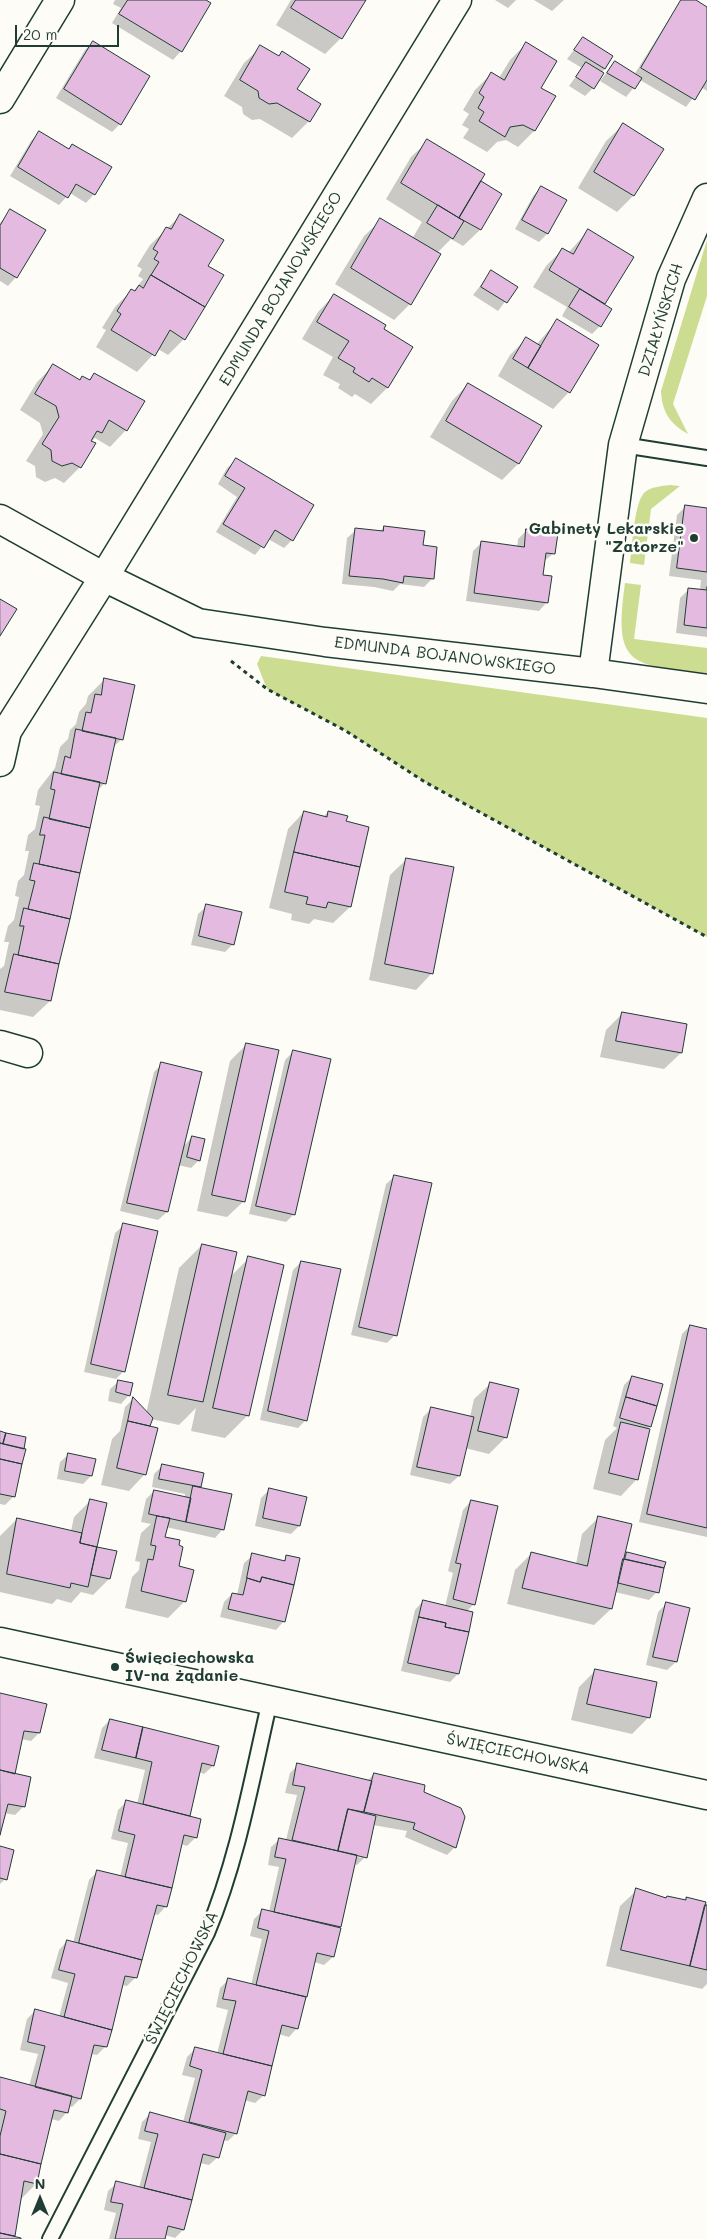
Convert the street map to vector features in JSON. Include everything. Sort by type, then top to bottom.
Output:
[{"type":"street","points":[[0,99],[60,0]]},
{"type":"street","name":"EDMUNDA BOJANOWSKIEGO","points":[[104,577],[457,0]]},
{"type":"street","name":"DZIAŁYŃSKICH","points":[[593,673],[623,445],[671,279],[707,198]]},
{"type":"street","name":"EDMUNDA BOJANOWSKIEGO","points":[[0,519],[104,577],[198,623],[325,642],[593,673],[707,689]]},
{"type":"street","points":[[0,762],[7,731],[104,577]]},
{"type":"street","points":[[0,1045],[28,1053]]},
{"type":"street","name":"ŚWIĘCIECHOWSKA","points":[[0,1642],[707,1795]]},
{"type":"lane","points":[[623,445],[707,458]]},
{"type":"lane","name":"ŚWIĘCIECHOWSKA","points":[[50,2239],[202,1942],[220,1903],[230,1871],[270,1700]]},
{"type":"path","points":[[198,623],[220,653],[267,689],[346,731],[425,782],[707,937]]},
{"type":"green space","points":[[707,240],[707,296],[673,404],[688,434],[676,426],[668,417],[663,405],[661,391]]},
{"type":"green space","points":[[670,485],[680,486],[651,509],[644,565],[630,563],[638,506],[644,493],[649,489]]},
{"type":"green space","points":[[625,583],[641,585],[634,639],[707,648],[707,674],[660,668],[633,657],[626,647],[622,632]]},
{"type":"green space","points":[[261,656],[707,718],[707,937],[425,782],[346,731],[267,689],[257,664]]},
{"type":"building","points":[[128,0],[206,0],[211,3],[182,52],[119,14]]},
{"type":"building","points":[[296,0],[366,0],[342,39],[291,8]]},
{"type":"building","points":[[681,0],[696,0],[707,7],[707,80],[695,100],[641,68]]},
{"type":"building","points":[[583,37],[613,56],[605,69],[574,50]]},
{"type":"building","points":[[93,41],[150,76],[121,125],[64,89]]},
{"type":"building","points":[[526,42],[557,61],[541,88],[556,96],[535,131],[523,125],[510,127],[505,137],[479,121],[484,112],[478,108],[484,97],[479,93],[491,72],[504,80]]},
{"type":"building","points":[[260,45],[279,56],[282,51],[310,69],[297,89],[321,104],[310,122],[277,103],[269,104],[259,98],[258,91],[240,80]]},
{"type":"building","points":[[615,61],[642,78],[635,89],[607,73]]},
{"type":"building","points":[[586,62],[604,73],[594,89],[576,77]]},
{"type":"building","points":[[623,123],[664,149],[634,196],[594,172]]},
{"type":"building","points":[[39,131],[69,149],[72,144],[112,167],[95,195],[76,184],[68,198],[18,167]]},
{"type":"building","points":[[427,139],[485,174],[459,218],[401,183]]},
{"type":"building","points":[[481,181],[502,194],[481,230],[459,218]]},
{"type":"building","points":[[541,186],[567,200],[548,234],[522,220]]},
{"type":"building","points":[[438,205],[464,221],[453,239],[427,223]]},
{"type":"building","points":[[10,209],[46,230],[17,278],[0,268],[0,226]]},
{"type":"building","points":[[180,214],[224,240],[208,266],[224,275],[205,307],[151,275],[159,262],[154,259],[158,252],[153,249],[166,227],[171,229]]},
{"type":"building","points":[[380,218],[441,254],[411,305],[351,268]]},
{"type":"building","points":[[588,229],[634,257],[605,304],[549,270],[562,248],[573,254]]},
{"type":"building","points":[[491,270],[518,287],[507,303],[481,287]]},
{"type":"building","points":[[151,275],[205,307],[185,340],[170,330],[155,356],[111,330],[121,314],[117,311],[131,289],[135,291],[139,285],[143,288]]},
{"type":"building","points":[[580,289],[612,309],[601,327],[569,307]]},
{"type":"building","points":[[334,294],[386,325],[384,329],[413,347],[388,388],[372,378],[369,382],[353,372],[355,368],[338,358],[349,341],[317,322]]},
{"type":"building","points":[[557,319],[599,345],[570,393],[528,368]]},
{"type":"building","points":[[526,337],[541,346],[528,368],[513,359]]},
{"type":"building","points":[[53,364],[80,380],[82,376],[90,380],[94,373],[145,401],[127,431],[109,420],[102,433],[97,431],[91,441],[96,443],[81,468],[72,463],[62,466],[52,461],[51,450],[42,444],[59,417],[56,406],[35,394]]},
{"type":"building","points":[[468,383],[542,426],[519,464],[446,421]]},
{"type":"building","points":[[236,458],[314,505],[293,541],[275,530],[264,548],[223,524],[245,488],[225,476]]},
{"type":"building","name":"Gabinety Lekarskie \"Zatorze\"","points":[[685,505],[707,508],[707,572],[677,568]]},
{"type":"building","points":[[384,526],[425,531],[423,545],[437,547],[434,579],[404,576],[403,583],[349,576],[355,528],[383,531]]},
{"type":"building","points":[[526,529],[558,533],[555,554],[546,553],[543,575],[552,576],[548,603],[474,593],[481,541],[524,547]]},
{"type":"building","name":"Gabinety Lekarskie \"Zatorze\"","points":[[688,588],[707,590],[707,628],[684,625]]},
{"type":"building","points":[[0,599],[17,609],[0,636]]},
{"type":"building","points":[[104,678],[135,685],[123,740],[82,731],[86,712],[91,713],[95,694],[101,695]]},
{"type":"building","points":[[76,729],[116,738],[106,784],[61,774],[65,756],[70,758]]},
{"type":"building","points":[[54,772],[100,782],[90,828],[49,819],[55,790],[51,789]]},
{"type":"building","points":[[304,811],[327,817],[328,811],[348,816],[346,821],[369,827],[360,867],[294,852]]},
{"type":"building","points":[[44,817],[90,828],[80,873],[39,864],[45,835],[40,835]]},
{"type":"building","points":[[294,852],[360,867],[351,907],[328,902],[326,908],[306,904],[308,897],[285,892]]},
{"type":"building","points":[[406,858],[454,867],[433,974],[385,964]]},
{"type":"building","points":[[34,863],[80,873],[70,919],[28,909],[35,881],[30,880]]},
{"type":"building","points":[[206,904],[242,912],[234,945],[199,936]]},
{"type":"building","points":[[24,908],[70,919],[59,964],[18,955],[24,926],[20,926]]},
{"type":"building","points":[[14,954],[59,964],[51,1001],[5,992]]},
{"type":"building","points":[[622,1012],[687,1024],[682,1053],[616,1041]]},
{"type":"building","points":[[246,1043],[279,1050],[245,1202],[212,1195]]},
{"type":"building","points":[[293,1050],[331,1059],[295,1215],[256,1206]]},
{"type":"building","points":[[161,1062],[202,1072],[168,1212],[127,1203]]},
{"type":"building","points":[[192,1136],[205,1139],[200,1161],[187,1157]]},
{"type":"building","points":[[394,1175],[432,1183],[397,1336],[359,1327]]},
{"type":"building","points":[[123,1223],[158,1231],[125,1372],[91,1364]]},
{"type":"building","points":[[202,1244],[237,1252],[203,1402],[168,1395]]},
{"type":"building","points":[[248,1256],[284,1265],[249,1416],[213,1408]]},
{"type":"building","points":[[301,1261],[341,1269],[307,1421],[268,1411]]},
{"type":"building","points":[[690,1325],[707,1329],[707,1528],[647,1514]]},
{"type":"building","points":[[632,1376],[663,1384],[657,1406],[626,1397]]},
{"type":"building","points":[[118,1380],[133,1383],[130,1396],[116,1392]]},
{"type":"building","points":[[490,1382],[519,1389],[507,1438],[478,1431]]},
{"type":"building","points":[[133,1397],[153,1418],[150,1426],[128,1421]]},
{"type":"building","points":[[626,1397],[657,1406],[651,1427],[620,1418]]},
{"type":"building","points":[[431,1407],[474,1417],[460,1476],[417,1467]]},
{"type":"building","points":[[128,1421],[158,1428],[146,1475],[117,1468]]},
{"type":"building","points":[[621,1422],[650,1429],[638,1480],[609,1473]]},
{"type":"building","points":[[0,1431],[6,1433],[3,1444],[0,1443]]},
{"type":"building","points":[[6,1433],[26,1437],[24,1449],[3,1444]]},
{"type":"building","points":[[0,1443],[26,1449],[22,1464],[0,1459]]},
{"type":"building","points":[[68,1453],[96,1459],[92,1476],[65,1471]]},
{"type":"building","points":[[0,1459],[22,1464],[15,1497],[0,1494]]},
{"type":"building","points":[[162,1464],[204,1473],[201,1487],[159,1479]]},
{"type":"building","points":[[193,1486],[232,1494],[224,1530],[186,1522]]},
{"type":"building","points":[[269,1488],[307,1497],[300,1526],[263,1518]]},
{"type":"building","points":[[154,1490],[191,1498],[186,1522],[149,1514]]},
{"type":"building","points":[[90,1499],[107,1503],[97,1547],[80,1543]]},
{"type":"building","points":[[471,1500],[498,1506],[475,1605],[453,1599],[461,1564],[456,1563]]},
{"type":"building","points":[[157,1516],[170,1518],[165,1537],[180,1540],[179,1545],[183,1547],[179,1566],[194,1570],[186,1602],[141,1591],[148,1559],[153,1560],[156,1546],[151,1545]]},
{"type":"building","points":[[598,1516],[632,1524],[612,1609],[522,1588],[531,1552],[587,1566]]},
{"type":"building","points":[[17,1518],[82,1533],[80,1543],[97,1547],[88,1587],[71,1583],[70,1588],[7,1574]]},
{"type":"building","points":[[97,1547],[117,1551],[110,1579],[91,1575]]},
{"type":"building","points":[[627,1552],[666,1562],[664,1568],[625,1559]]},
{"type":"building","points":[[252,1553],[285,1561],[286,1555],[300,1558],[294,1585],[262,1577],[260,1582],[247,1578]]},
{"type":"building","points":[[623,1559],[664,1568],[659,1593],[618,1583]]},
{"type":"building","points":[[262,1577],[294,1585],[285,1622],[228,1609],[232,1593],[243,1595],[247,1578],[260,1582]]},
{"type":"building","points":[[423,1600],[473,1612],[469,1632],[445,1627],[446,1623],[419,1617]]},
{"type":"building","points":[[666,1602],[690,1608],[677,1662],[653,1657]]},
{"type":"building","points":[[419,1617],[446,1623],[445,1627],[469,1632],[459,1674],[408,1663]]},
{"type":"building","points":[[595,1669],[657,1682],[650,1718],[587,1704]]},
{"type":"building","points":[[0,1693],[47,1704],[40,1733],[24,1731],[15,1774],[0,1770]]},
{"type":"building","points":[[110,1719],[143,1727],[136,1758],[102,1750]]},
{"type":"building","points":[[143,1727],[219,1746],[214,1766],[202,1763],[190,1816],[143,1804],[152,1762],[136,1758]]},
{"type":"building","points":[[297,1763],[372,1781],[364,1812],[348,1809],[338,1851],[292,1840],[305,1787],[293,1785]]},
{"type":"building","points":[[0,1770],[31,1777],[25,1807],[8,1804],[0,1835]]},
{"type":"building","points":[[374,1773],[425,1785],[424,1792],[461,1808],[465,1817],[456,1848],[413,1829],[415,1823],[364,1812]]},
{"type":"building","points":[[126,1800],[201,1819],[197,1838],[184,1835],[172,1888],[125,1877],[135,1835],[119,1831]]},
{"type":"building","points":[[348,1809],[376,1816],[367,1858],[338,1851]]},
{"type":"building","points":[[279,1838],[357,1855],[341,1927],[274,1912],[286,1859],[275,1857]]},
{"type":"building","points":[[0,1846],[14,1850],[7,1880],[0,1878]]},
{"type":"building","points":[[97,1870],[172,1888],[167,1907],[157,1905],[142,1960],[79,1943]]},
{"type":"building","points":[[636,1888],[666,1898],[667,1896],[686,1900],[686,1897],[706,1902],[690,1966],[621,1950]]},
{"type":"building","points":[[705,1905],[707,1905],[707,1970],[690,1966]]},
{"type":"building","points":[[262,1909],[341,1928],[334,1957],[317,1953],[307,1997],[256,1985],[269,1931],[258,1928]]},
{"type":"building","points":[[67,1940],[142,1960],[137,1978],[125,1976],[112,2030],[64,2017],[75,1974],[59,1970]]},
{"type":"building","points":[[228,1978],[306,1997],[298,2029],[282,2025],[272,2066],[223,2054],[236,2001],[223,1999]]},
{"type":"building","points":[[35,2009],[112,2030],[107,2047],[94,2045],[81,2099],[35,2087],[45,2046],[28,2042]]},
{"type":"building","points":[[195,2047],[272,2066],[265,2096],[248,2091],[237,2134],[189,2122],[202,2070],[190,2066]]},
{"type":"building","points":[[0,2077],[72,2096],[68,2113],[54,2110],[41,2164],[0,2154],[0,2136],[6,2111],[0,2109]]},
{"type":"building","points":[[150,2112],[226,2133],[219,2158],[203,2154],[192,2200],[144,2188],[158,2134],[145,2131]]},
{"type":"building","points":[[0,2154],[41,2164],[37,2184],[24,2181],[15,2236],[0,2233]]},
{"type":"building","points":[[116,2181],[192,2200],[184,2230],[168,2226],[165,2239],[115,2239],[123,2204],[111,2202]]},
{"type":"building","points":[[0,2233],[21,2238],[21,2239],[0,2239]]},
{"type":"place","name":"Gabinety Lekarskie \"Zatorze\"","points":[[694,538]]},
{"type":"place","name":"Święciechowska IV-na żądanie","points":[[115,1667]]}]
